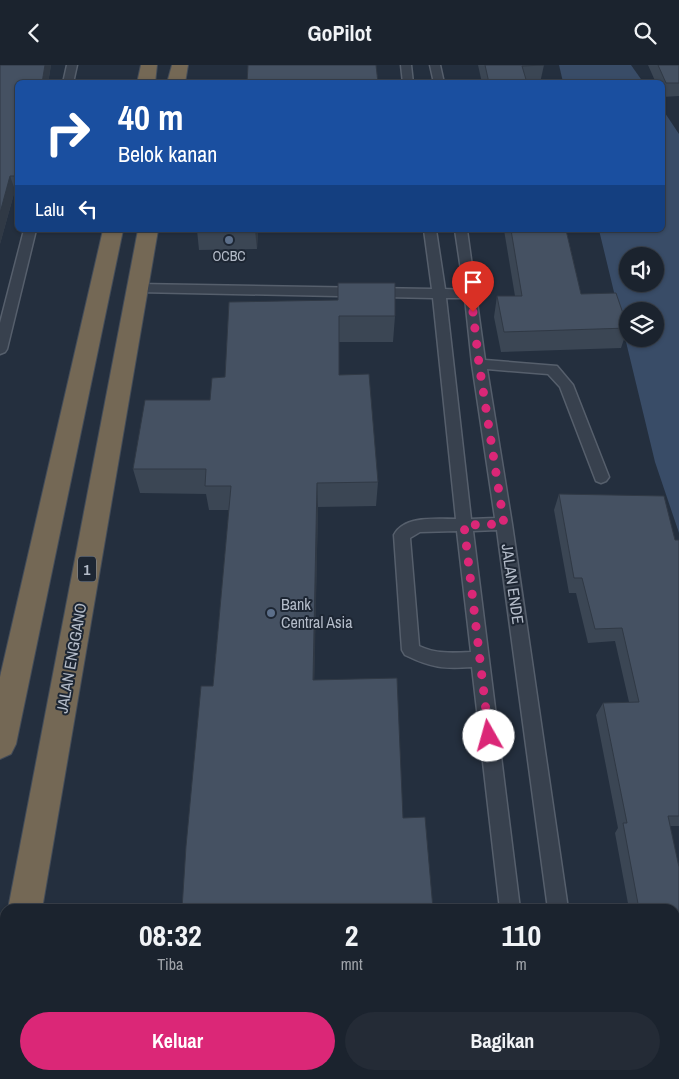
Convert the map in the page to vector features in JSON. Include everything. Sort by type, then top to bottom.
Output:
[{"type":"highway","points":[[147,80],[150,65]]},
{"type":"highway","points":[[177,80],[180,65]]},
{"type":"highway","points":[[0,744],[113,232]]},
{"type":"highway","name":"JALAN ENGGANO","points":[[26,904],[148,232]]},
{"type":"lane","points":[[69,80],[72,65]]},
{"type":"lane","points":[[406,65],[408,80]]},
{"type":"lane","points":[[435,65],[438,80]]},
{"type":"lane","points":[[0,349],[29,232]]},
{"type":"lane","points":[[430,232],[439,293],[464,525],[509,904]]},
{"type":"lane","name":"JALAN ENDE","points":[[461,232],[557,904]]},
{"type":"lane","points":[[138,288],[471,294]]},
{"type":"lane","points":[[479,364],[552,369],[566,385],[601,477]]},
{"type":"lane","points":[[480,659],[450,661],[430,659],[411,650],[402,535],[418,526],[504,524]]},
{"type":"water","points":[[559,65],[631,65],[642,80],[563,80]]},
{"type":"water","points":[[665,113],[679,134],[679,533],[655,462],[627,347],[664,347],[664,302],[619,302],[619,313],[599,232],[665,232]]},
{"type":"building","points":[[0,65],[45,65],[42,80],[15,80],[15,176],[10,176],[0,213]]},
{"type":"building","points":[[248,65],[376,65],[378,80],[247,80]]},
{"type":"building","points":[[485,65],[544,65],[522,66],[526,80],[488,80]]},
{"type":"building","points":[[658,65],[679,65],[679,83],[666,83]]},
{"type":"building","points":[[511,232],[566,232],[581,294],[616,293],[619,302],[619,328],[504,332],[497,296],[522,296]]},
{"type":"building","points":[[338,283],[395,283],[395,316],[339,316],[339,375],[369,374],[378,482],[317,483],[313,680],[397,678],[403,818],[425,817],[433,904],[182,904],[201,686],[213,686],[231,486],[205,486],[206,469],[133,469],[145,400],[210,400],[212,378],[225,377],[229,302],[338,300]]},
{"type":"building","points":[[559,494],[664,496],[675,540],[679,540],[679,816],[668,816],[679,867],[679,904],[638,904],[623,823],[627,823],[603,703],[639,702],[622,628],[595,629],[582,578],[574,578]]},
{"type":"place","name":"OCBC","points":[[229,240]]},
{"type":"place","name":"Bank Central Asia","points":[[271,613]]},
{"type":"route","points":[[473,312],[479,364],[504,524],[464,525],[489,736]]}]
